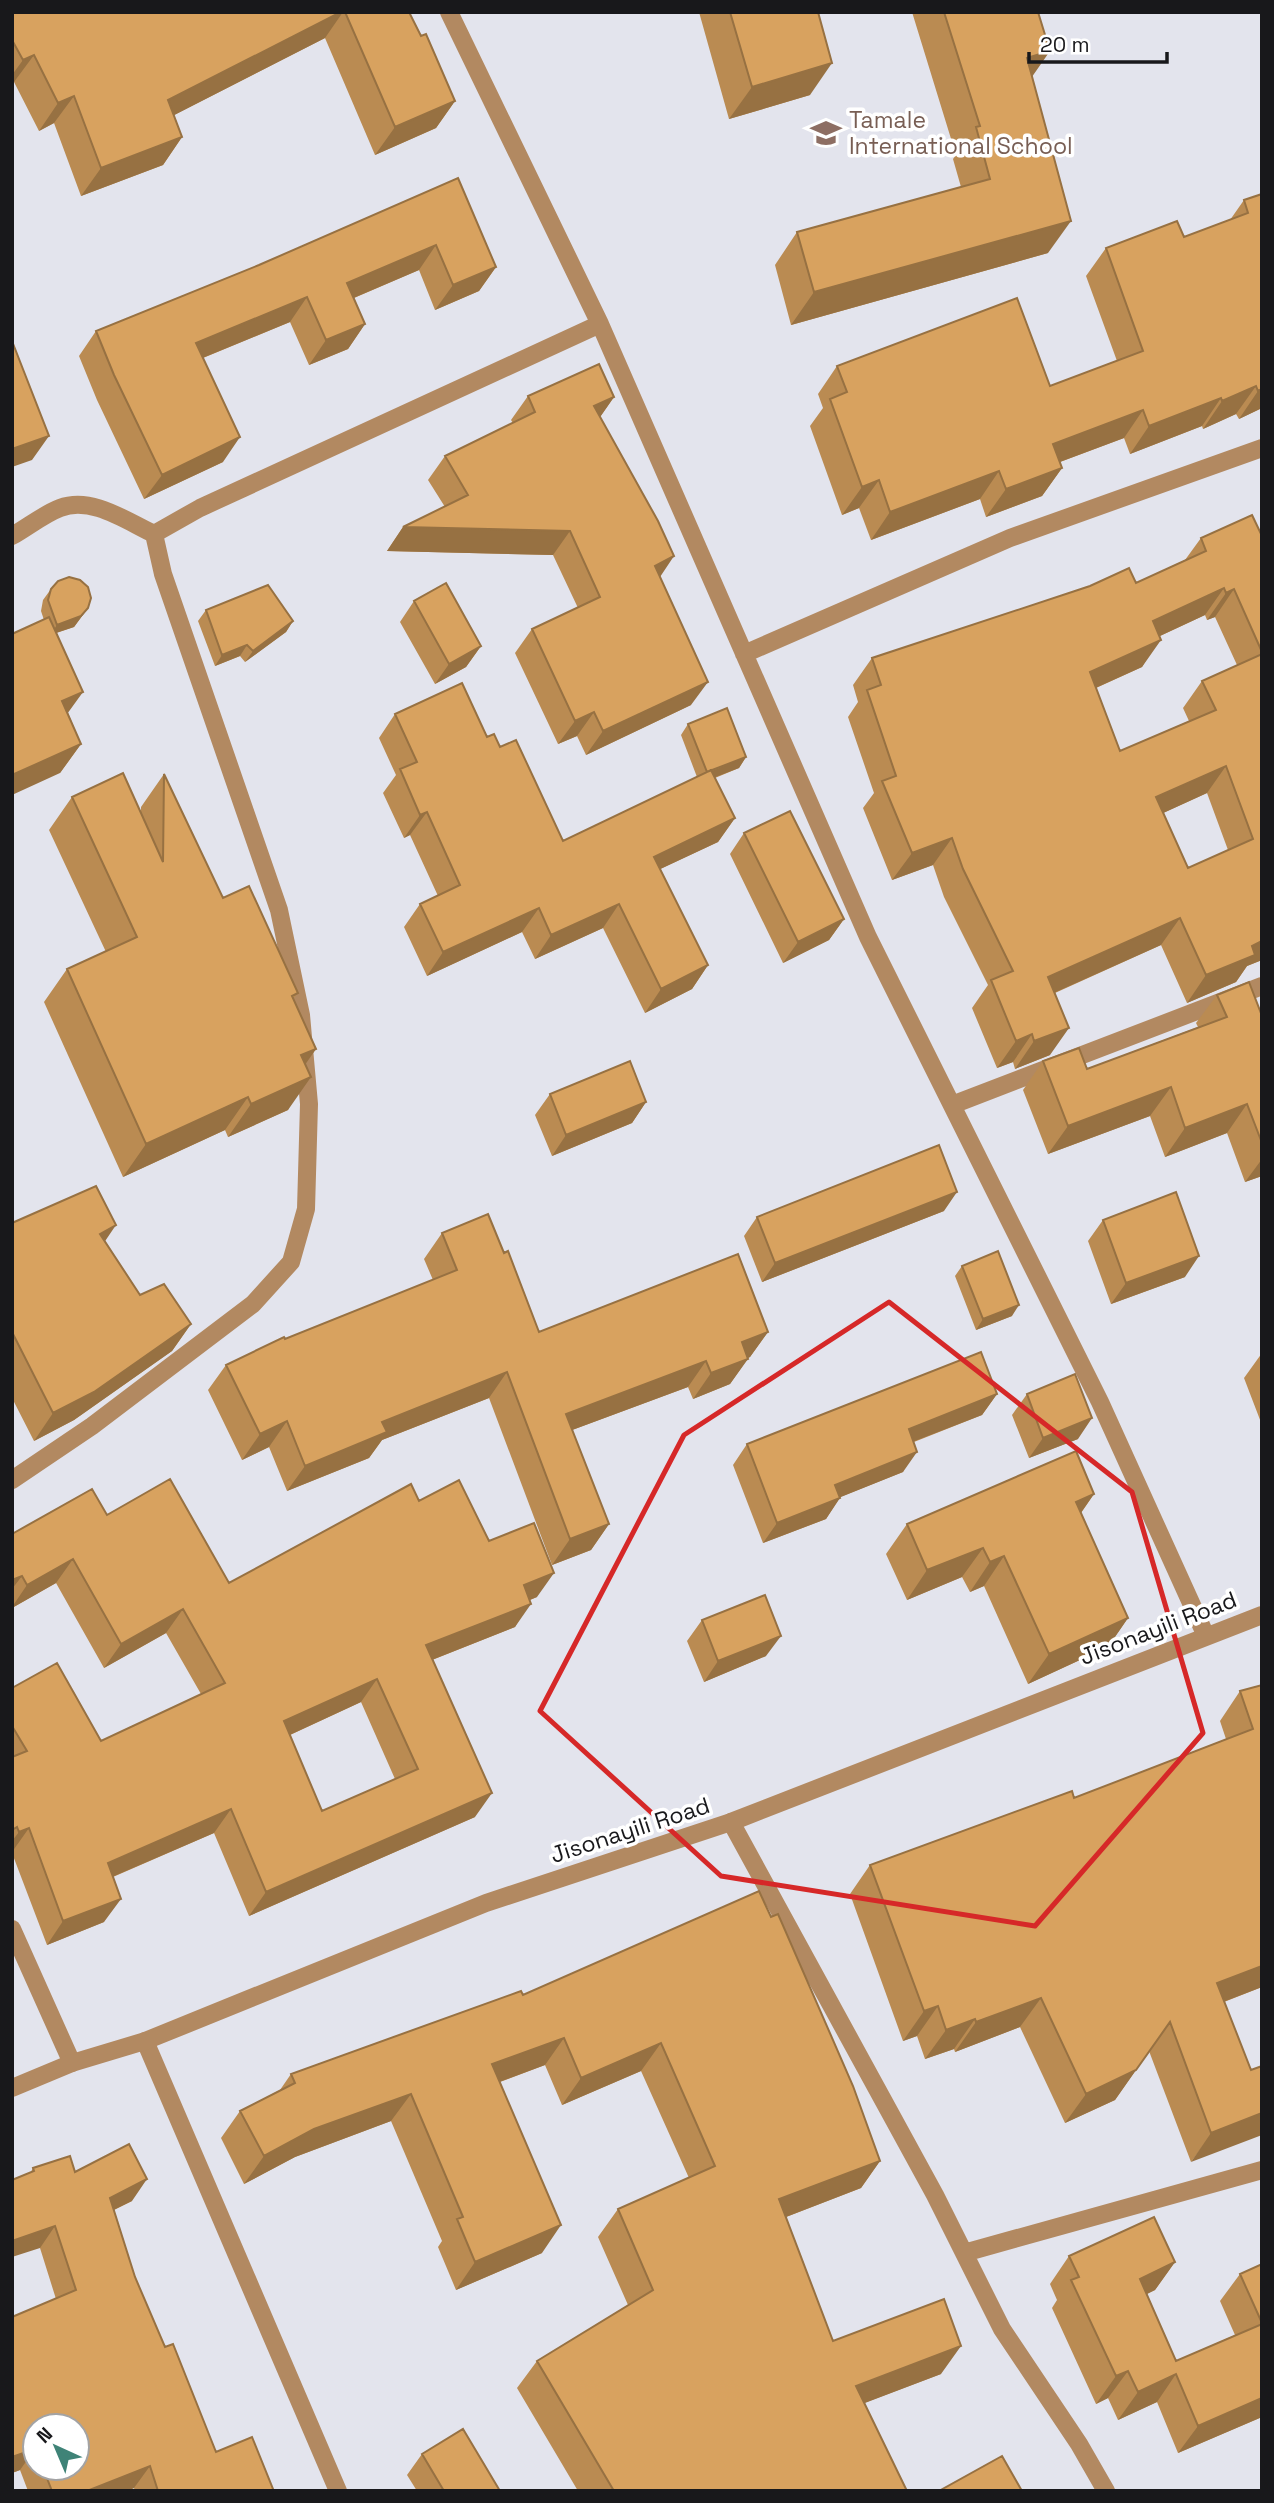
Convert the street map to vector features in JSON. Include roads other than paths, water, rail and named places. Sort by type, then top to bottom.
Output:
[{"type":"street","points":[[449,12],[600,324],[869,937],[1100,1402],[1206,1636]]},
{"type":"street","points":[[154,534],[200,508],[600,324]]},
{"type":"street","points":[[744,654],[1010,538],[1262,448]]},
{"type":"street","points":[[12,536],[61,508],[75,505],[93,505],[154,534]]},
{"type":"street","points":[[12,1480],[92,1426],[253,1304],[291,1262],[306,1209],[309,1104],[301,1015],[279,910],[175,611],[154,534]]},
{"type":"street","points":[[952,1105],[1262,986]]},
{"type":"street","name":"Jisonayili Road","points":[[12,2088],[72,2063],[145,2041],[486,1903],[731,1822],[1262,1615]]},
{"type":"street","points":[[731,1822],[964,2253],[1002,2329],[1107,2491]]},
{"type":"street","points":[[12,1929],[72,2063]]},
{"type":"street","points":[[145,2041],[338,2491]]},
{"type":"street","points":[[964,2253],[1262,2170]]},
{"type":"place","name":"Tamale International School","points":[[826,133]]}]
